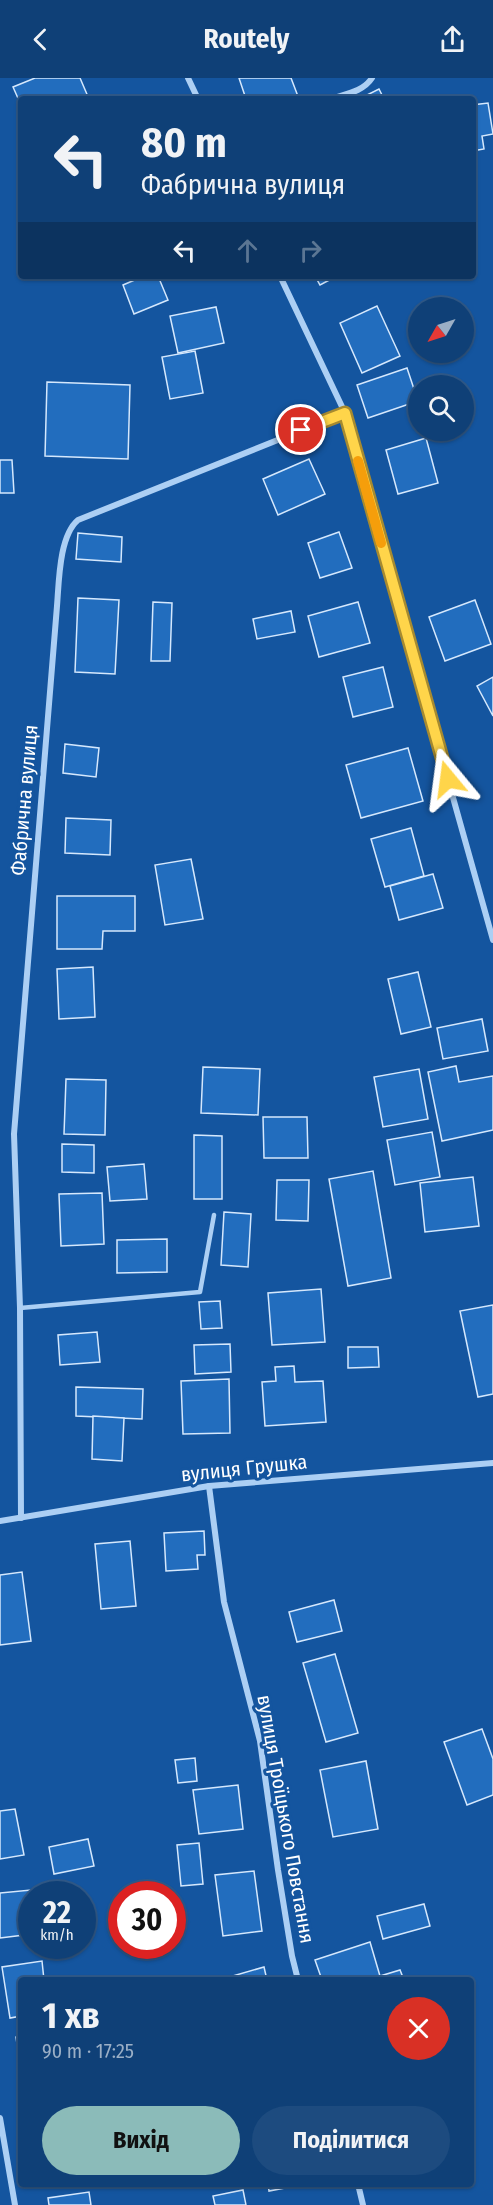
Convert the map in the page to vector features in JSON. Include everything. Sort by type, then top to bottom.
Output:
[{"type":"street","points":[[188,78],[197,96]]},
{"type":"street","points":[[341,96],[357,91],[372,78]]},
{"type":"street","points":[[281,279],[345,413],[493,940]]},
{"type":"street","name":"Фабрична вулиця","points":[[21,1518],[20,1308],[14,1134],[57,606],[64,548],[71,526],[78,520],[345,413]]},
{"type":"street","name":"вулиця Грушка","points":[[0,1521],[209,1486],[493,1463]]},
{"type":"street","name":"вулиця Троїцького Повстання","points":[[209,1486],[224,1602],[260,1741],[278,1870],[297,1977]]},
{"type":"street","points":[[0,2118],[15,2205]]},
{"type":"street","points":[[359,2187],[363,2205]]},
{"type":"lane","points":[[20,1308],[200,1292],[214,1215]]},
{"type":"building","points":[[35,78],[80,78],[88,96],[18,96],[18,98],[13,87]]},
{"type":"building","points":[[239,78],[291,78],[298,96],[245,96]]},
{"type":"building","points":[[379,89],[382,96],[365,96]]},
{"type":"building","points":[[488,103],[493,134],[482,136],[484,149],[476,150],[476,104]]},
{"type":"building","points":[[137,279],[159,279],[168,300],[134,314],[123,285]]},
{"type":"building","points":[[317,279],[331,279],[320,285]]},
{"type":"building","points":[[377,306],[400,356],[362,373],[340,323]]},
{"type":"building","points":[[216,307],[224,343],[178,353],[170,316]]},
{"type":"building","points":[[195,351],[203,393],[170,399],[162,357]]},
{"type":"building","points":[[407,368],[409,375],[408,404],[368,418],[357,385]]},
{"type":"building","points":[[47,382],[130,385],[128,459],[45,456]]},
{"type":"building","points":[[416,441],[427,441],[438,483],[398,494],[386,450]]},
{"type":"building","points":[[309,459],[325,494],[278,515],[263,479]]},
{"type":"building","points":[[0,460],[12,460],[14,493],[0,493]]},
{"type":"building","points":[[339,532],[352,568],[320,578],[308,543]]},
{"type":"building","points":[[78,533],[122,537],[121,562],[76,559]]},
{"type":"building","points":[[78,598],[119,600],[115,674],[75,672]]},
{"type":"building","points":[[475,600],[491,644],[445,661],[429,617]]},
{"type":"building","points":[[153,602],[172,603],[170,661],[151,661]]},
{"type":"building","points":[[358,602],[370,643],[319,657],[308,616]]},
{"type":"building","points":[[291,611],[295,632],[257,639],[253,619]]},
{"type":"building","points":[[383,667],[393,707],[353,717],[343,677]]},
{"type":"building","points":[[493,677],[493,716],[477,686]]},
{"type":"building","points":[[65,744],[99,748],[96,777],[63,773]]},
{"type":"building","points":[[408,748],[423,801],[361,818],[346,765]]},
{"type":"building","points":[[66,818],[111,820],[110,855],[65,853]]},
{"type":"building","points":[[411,828],[424,876],[385,887],[371,839]]},
{"type":"building","points":[[191,859],[203,919],[165,925],[155,865]]},
{"type":"building","points":[[433,874],[443,908],[399,920],[390,886]]},
{"type":"building","points":[[57,896],[135,896],[135,931],[103,931],[102,949],[57,949]]},
{"type":"building","points":[[93,967],[95,1017],[59,1019],[57,969]]},
{"type":"building","points":[[418,972],[431,1027],[401,1034],[388,979]]},
{"type":"building","points":[[482,1019],[488,1051],[443,1059],[437,1028]]},
{"type":"building","points":[[456,1066],[459,1082],[493,1076],[493,1130],[442,1141],[428,1072]]},
{"type":"building","points":[[203,1067],[260,1069],[258,1115],[201,1113]]},
{"type":"building","points":[[419,1069],[428,1119],[383,1127],[374,1077]]},
{"type":"building","points":[[66,1079],[106,1080],[105,1135],[64,1134]]},
{"type":"building","points":[[263,1117],[307,1117],[308,1158],[264,1158]]},
{"type":"building","points":[[432,1132],[440,1177],[395,1185],[387,1140]]},
{"type":"building","points":[[194,1135],[222,1136],[222,1199],[194,1199]]},
{"type":"building","points":[[62,1144],[94,1145],[94,1173],[62,1172]]},
{"type":"building","points":[[144,1164],[147,1199],[110,1201],[107,1167]]},
{"type":"building","points":[[373,1171],[391,1278],[348,1286],[329,1179]]},
{"type":"building","points":[[473,1177],[479,1226],[425,1232],[420,1183]]},
{"type":"building","points":[[277,1180],[309,1180],[308,1221],[276,1220]]},
{"type":"building","points":[[102,1193],[104,1244],[61,1246],[59,1194]]},
{"type":"building","points":[[224,1212],[251,1214],[248,1267],[221,1265]]},
{"type":"building","points":[[167,1239],[167,1272],[117,1273],[117,1240]]},
{"type":"building","points":[[321,1289],[325,1342],[272,1345],[268,1293]]},
{"type":"building","points":[[220,1301],[222,1328],[201,1329],[199,1302]]},
{"type":"building","points":[[493,1305],[493,1394],[478,1397],[460,1311]]},
{"type":"building","points":[[97,1332],[100,1362],[60,1365],[58,1335]]},
{"type":"building","points":[[230,1344],[231,1372],[195,1374],[194,1345]]},
{"type":"building","points":[[348,1347],[378,1347],[379,1367],[348,1368]]},
{"type":"building","points":[[294,1366],[295,1382],[323,1381],[326,1422],[265,1426],[262,1382],[276,1381],[275,1367]]},
{"type":"building","points":[[229,1379],[230,1433],[183,1434],[181,1381]]},
{"type":"building","points":[[76,1387],[143,1389],[142,1419],[76,1416]]},
{"type":"building","points":[[93,1416],[124,1418],[122,1461],[92,1459]]},
{"type":"building","points":[[204,1531],[205,1555],[197,1555],[198,1569],[166,1571],[164,1533]]},
{"type":"building","points":[[130,1541],[136,1606],[101,1609],[95,1544]]},
{"type":"building","points":[[22,1572],[31,1641],[0,1645],[0,1575]]},
{"type":"building","points":[[334,1600],[342,1631],[297,1642],[289,1612]]},
{"type":"building","points":[[335,1654],[358,1733],[326,1742],[303,1663]]},
{"type":"building","points":[[482,1729],[493,1759],[493,1795],[467,1805],[444,1742]]},
{"type":"building","points":[[195,1758],[197,1781],[178,1783],[175,1760]]},
{"type":"building","points":[[366,1761],[378,1829],[333,1837],[320,1770]]},
{"type":"building","points":[[238,1785],[243,1829],[199,1834],[193,1790]]},
{"type":"building","points":[[15,1809],[24,1855],[0,1859],[0,1811]]},
{"type":"building","points":[[88,1839],[94,1866],[54,1874],[49,1847]]},
{"type":"building","points":[[199,1843],[203,1884],[186,1886],[186,1881],[181,1881],[177,1845]]},
{"type":"building","points":[[254,1871],[262,1931],[223,1936],[215,1875]]},
{"type":"building","points":[[18,1891],[18,1936],[0,1938],[0,1893]]},
{"type":"building","points":[[424,1904],[430,1926],[383,1939],[377,1916]]},
{"type":"building","points":[[370,1942],[380,1976],[400,1970],[403,1977],[321,1977],[315,1960]]},
{"type":"building","points":[[42,1961],[44,1977],[18,1977],[18,2017],[10,2018],[2,1967]]},
{"type":"building","points":[[264,1967],[266,1977],[229,1977]]},
{"type":"building","points":[[268,2187],[290,2187],[269,2191]]},
{"type":"building","points":[[243,2190],[246,2205],[215,2205],[213,2196]]},
{"type":"building","points":[[89,2192],[91,2205],[49,2205],[48,2198]]},
{"type":"slow traffic","points":[[358,461],[381,543]]},
{"type":"route","points":[[301,430],[345,413],[448,779]]}]
